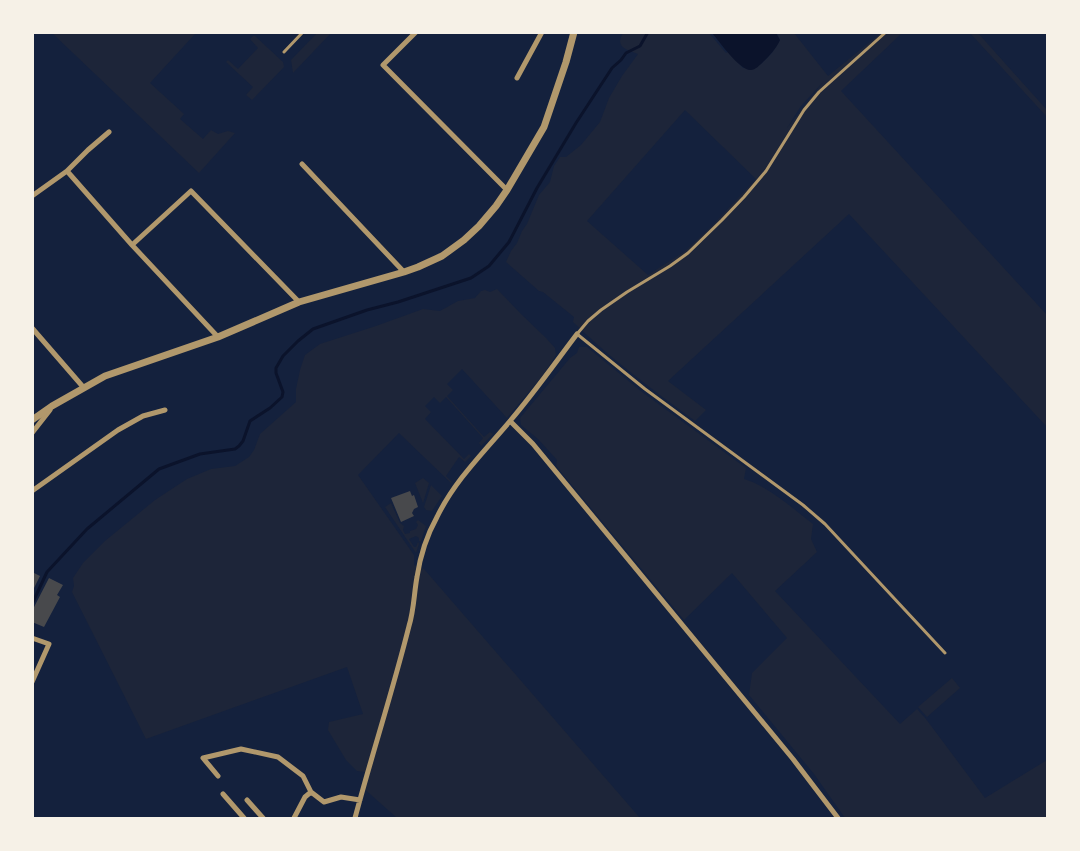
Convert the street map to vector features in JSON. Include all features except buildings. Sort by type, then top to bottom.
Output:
[{"type":"street","points":[[416,32],[383,64],[507,190]]},
{"type":"street","points":[[517,78],[542,32]]},
{"type":"street","points":[[32,420],[52,406],[105,376],[218,337],[299,302],[404,272],[442,256],[479,226],[507,190],[544,126],[574,32]]},
{"type":"street","points":[[32,196],[67,171],[109,132]]},
{"type":"street","points":[[302,164],[404,272]]},
{"type":"street","points":[[67,171],[132,245],[218,337]]},
{"type":"street","points":[[132,245],[191,191],[299,302]]},
{"type":"street","points":[[32,328],[84,388]]},
{"type":"street","points":[[355,818],[410,624],[417,577],[425,544],[437,516],[472,464],[546,376],[576,334]]},
{"type":"street","points":[[32,433],[52,406]]},
{"type":"street","points":[[32,491],[118,430],[143,416],[165,410]]},
{"type":"street","points":[[510,421],[540,451],[838,818]]},
{"type":"street","points":[[32,638],[49,644],[32,682]]},
{"type":"street","points":[[218,776],[203,758],[241,749],[278,757],[303,776],[311,792],[324,802],[341,797],[360,800]]},
{"type":"street","points":[[294,818],[305,797],[311,792]]},
{"type":"street","points":[[223,794],[244,818]]},
{"type":"street","points":[[247,800],[263,818]]},
{"type":"lane","points":[[284,52],[303,32]]},
{"type":"lane","points":[[886,32],[819,92],[804,110],[766,171],[722,220],[688,253],[601,310],[588,320],[576,334],[645,389],[826,524],[946,653]]},
{"type":"shaded area","points":[[318,32],[331,33],[293,73],[291,60]]},
{"type":"shaded area","points":[[52,33],[194,33],[150,83],[184,114],[180,119],[203,139],[211,130],[218,134],[228,131],[235,133],[199,173]]},
{"type":"shaded area","points":[[623,33],[709,33],[726,53],[728,52],[743,68],[761,64],[772,53],[780,40],[777,33],[794,33],[828,76],[881,33],[902,33],[841,91],[1047,315],[1047,427],[849,214],[668,381],[706,410],[695,421],[648,386],[587,336],[573,322],[574,317],[543,292],[539,291],[506,262],[527,224],[539,195],[550,182],[554,166],[560,157],[566,157],[581,145],[600,122],[609,98],[638,54],[623,48],[620,42]],"holes":[[[824,81],[787,128],[801,106]],[[685,110],[756,179],[710,228],[684,252],[648,275],[587,221]]]},
{"type":"shaded area","points":[[712,33],[776,33],[780,40],[768,57],[751,70],[741,66]]},
{"type":"shaded area","points":[[970,33],[978,33],[1047,110],[1047,117]]},
{"type":"shaded area","points":[[253,36],[283,62],[284,67],[252,100],[246,95],[253,87],[226,62],[228,60],[238,69],[258,48],[250,39]]},
{"type":"shaded area","points":[[497,289],[555,348],[556,355],[544,374],[507,418],[462,369],[447,384],[453,390],[447,396],[484,437],[490,432],[493,434],[481,446],[479,443],[483,438],[446,397],[440,403],[434,397],[425,406],[431,412],[425,419],[464,459],[469,454],[471,456],[465,462],[459,457],[446,476],[451,483],[399,433],[358,475],[414,555],[414,565],[424,569],[640,818],[397,818],[361,786],[365,772],[357,771],[346,760],[328,730],[329,722],[363,714],[347,667],[146,739],[72,592],[74,586],[73,578],[83,563],[105,541],[155,500],[187,479],[211,469],[235,466],[249,457],[260,434],[296,402],[296,389],[305,355],[320,344],[423,309],[440,311],[458,301],[475,298],[481,291],[490,292]]},
{"type":"shaded area","points":[[579,347],[587,347],[642,392],[746,468],[744,479],[763,487],[813,524],[811,539],[817,552],[775,591],[900,724],[917,709],[985,798],[1047,760],[1047,818],[845,818],[814,774],[749,695],[752,673],[787,638],[732,573],[684,620],[556,466],[557,460],[538,439],[521,425],[520,418],[570,358],[577,353]]},
{"type":"shaded area","points":[[423,478],[429,483],[423,503],[415,483]]},
{"type":"shaded area","points":[[431,485],[442,496],[432,511],[426,510],[424,507]]},
{"type":"shaded area","points":[[391,503],[400,523],[404,526],[405,534],[416,529],[418,525],[416,522],[418,520],[426,526],[421,541],[416,536],[409,539],[414,547],[416,547],[418,542],[419,544],[416,553],[385,507]]},
{"type":"shaded area","points":[[952,678],[960,688],[927,717],[918,707]]},
{"type":"waterway","points":[[32,604],[47,572],[87,529],[159,469],[200,454],[235,449],[239,446],[243,441],[250,421],[270,408],[282,397],[283,392],[276,368],[283,356],[313,329],[471,278],[489,266],[509,242],[537,188],[612,68],[626,53],[640,46],[648,32]]}]
